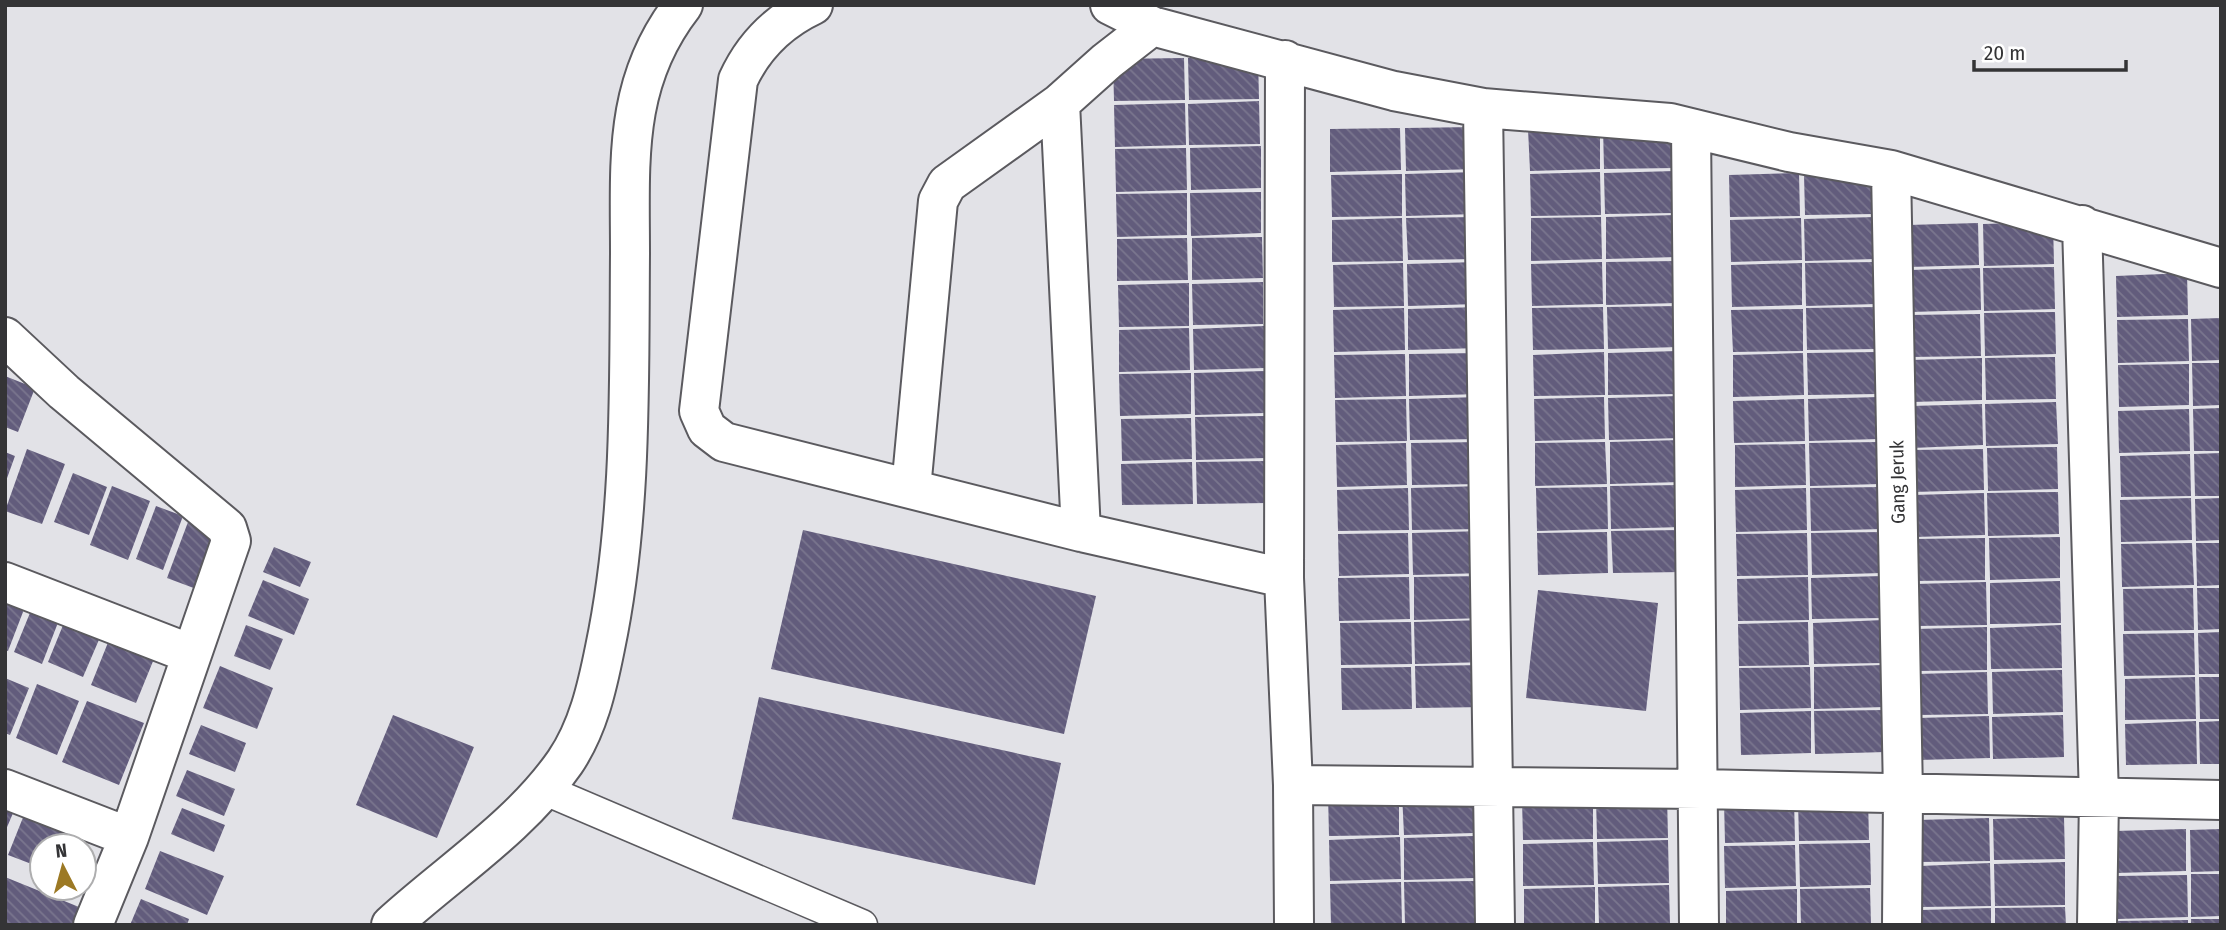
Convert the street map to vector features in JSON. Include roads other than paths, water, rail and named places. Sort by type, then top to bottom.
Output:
[{"type":"street","points":[[391,925],[462,866],[543,789],[565,761],[584,726],[596,695],[614,606],[628,440],[630,210],[636,103],[655,44],[683,5]]},
{"type":"street","points":[[1110,5],[1152,26],[1394,90],[1483,108],[1670,122],[1789,152],[1891,170],[2221,268]]},
{"type":"street","points":[[799,9],[749,55],[738,80],[699,411],[707,429],[724,442],[1081,532],[1284,578]]},
{"type":"street","points":[[911,489],[938,201],[947,184],[1060,103],[1152,26]]},
{"type":"street","points":[[1285,60],[1284,578],[1293,785],[1294,925]]},
{"type":"street","points":[[1060,103],[1081,532]]},
{"type":"street","points":[[1483,108],[1495,925]]},
{"type":"street","points":[[1691,129],[1700,789],[1699,925]]},
{"type":"street","name":"Gang Jeruk","points":[[1891,170],[1903,794],[1902,925]]},
{"type":"street","points":[[2082,225],[2099,797],[2097,925]]},
{"type":"street","points":[[5,337],[64,392],[227,528],[231,541],[129,837],[93,925]]},
{"type":"street","points":[[5,369],[64,392]]},
{"type":"street","points":[[5,582],[191,654]]},
{"type":"street","points":[[1293,785],[1700,789],[2221,800]]},
{"type":"street","points":[[5,789],[129,837]]},
{"type":"lane","points":[[543,789],[862,925]]}]
